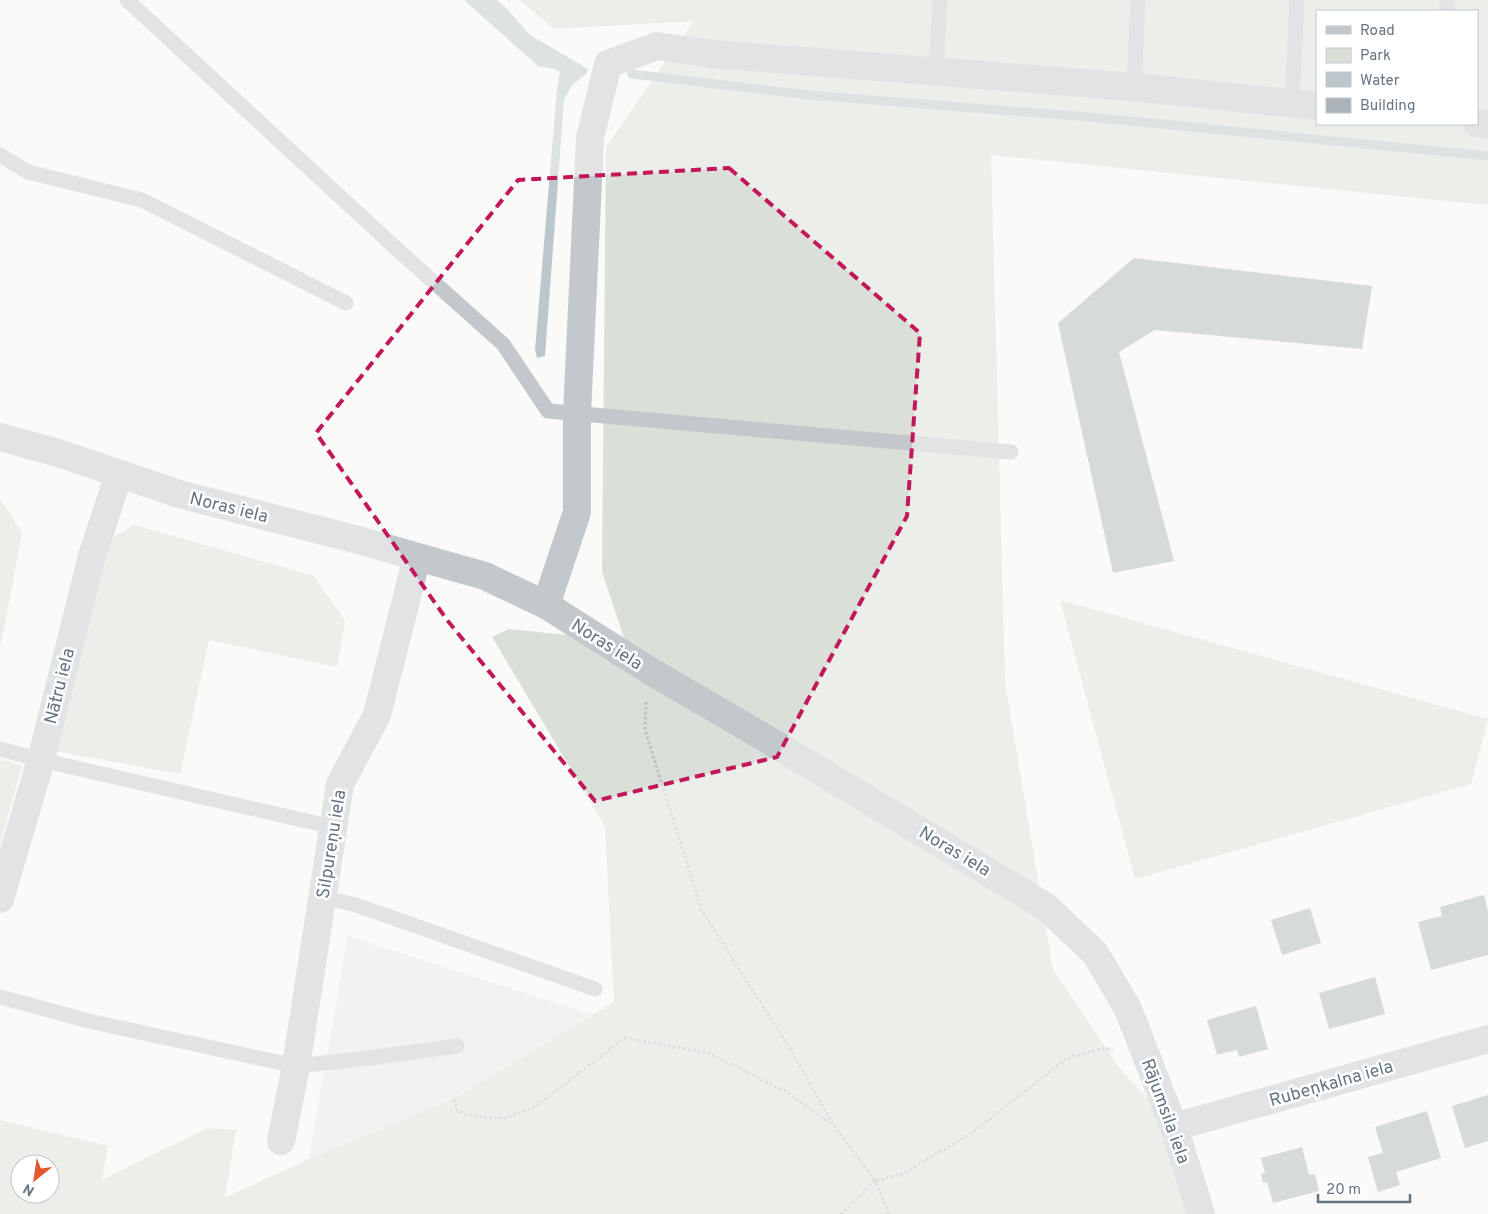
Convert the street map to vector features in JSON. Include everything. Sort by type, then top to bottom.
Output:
[{"type":"street","points":[[546,605],[577,512],[577,414],[590,138],[608,64],[657,46],[712,54],[1134,87],[1305,105]]},
{"type":"street","name":"Noras iela","points":[[0,437],[58,453],[179,494],[358,540],[485,576],[546,605],[647,669],[1045,906],[1095,953],[1128,1009]]},
{"type":"street","name":"Nātru iela","points":[[0,899],[41,760],[92,556],[119,474]]},
{"type":"street","name":"Silpureņu iela","points":[[281,1141],[296,1066],[340,784],[378,715],[417,557]]},
{"type":"street","name":"Rājumsila iela","points":[[1128,1009],[1174,1127],[1201,1214]]},
{"type":"street","name":"Rubeņkalna iela","points":[[1174,1127],[1488,1039]]},
{"type":"lane","points":[[127,0],[399,251],[503,344],[548,411],[1011,452]]},
{"type":"lane","points":[[936,72],[940,0]]},
{"type":"lane","points":[[1134,87],[1138,0]]},
{"type":"lane","points":[[1297,0],[1305,105]]},
{"type":"lane","points":[[0,155],[28,172],[142,200],[346,304]]},
{"type":"lane","points":[[0,748],[41,760],[333,826]]},
{"type":"lane","points":[[322,896],[356,905],[595,989]]},
{"type":"lane","points":[[0,997],[93,1022],[296,1066],[457,1046]]},
{"type":"path","points":[[647,669],[645,730],[702,911],[792,1052],[833,1124],[875,1181],[890,1214]]},
{"type":"path","points":[[454,1099],[458,1111],[468,1115],[502,1119],[536,1106],[625,1038],[709,1053],[788,1093],[833,1124]]},
{"type":"path","points":[[841,1214],[875,1181],[902,1174],[972,1132],[1067,1058],[1105,1048],[1149,1061]]},
{"type":"highlighted area","points":[[729,168],[920,333],[907,516],[777,757],[595,801],[447,620],[316,433],[518,180]]},
{"type":"shaded area","points":[[348,936],[593,1015],[454,1099],[309,1159]]},
{"type":"green space","points":[[520,0],[1488,0],[1488,205],[991,155],[1005,682],[1053,970],[1121,1070],[1174,1127],[1201,1214],[0,1214],[0,1120],[108,1146],[102,1180],[207,1128],[236,1130],[225,1198],[309,1159],[454,1099],[614,1002],[605,826],[492,637],[509,629],[625,641],[602,572],[606,147],[694,21],[554,29]]},
{"type":"green space","points":[[0,499],[22,533],[0,650]]},
{"type":"green space","points":[[134,525],[314,576],[345,621],[337,667],[209,640],[180,774],[50,750],[100,545]]},
{"type":"green space","points":[[1060,600],[1488,719],[1471,784],[1135,879]]},
{"type":"green space","points":[[0,759],[22,766],[0,845]]},
{"type":"water","points":[[464,0],[497,0],[530,35],[588,69],[586,74],[572,85],[564,100],[545,356],[537,358],[535,350],[560,72],[555,69],[538,66]]},
{"type":"building","points":[[1134,258],[1372,286],[1362,349],[1155,330],[1119,352],[1174,561],[1113,573],[1058,323]]},
{"type":"building","points":[[1484,895],[1488,911],[1488,955],[1431,970],[1418,922],[1442,916],[1440,907]]},
{"type":"building","points":[[1310,908],[1321,943],[1282,955],[1271,920]]},
{"type":"building","points":[[1375,977],[1385,1014],[1329,1029],[1319,993]]},
{"type":"building","points":[[1256,1006],[1268,1049],[1239,1057],[1237,1050],[1217,1055],[1207,1020]]},
{"type":"building","points":[[1488,1095],[1488,1141],[1465,1148],[1452,1106]]},
{"type":"building","points":[[1427,1111],[1441,1158],[1396,1172],[1400,1185],[1378,1192],[1368,1157],[1383,1153],[1375,1127]]},
{"type":"building","points":[[1302,1147],[1309,1175],[1315,1174],[1319,1191],[1273,1203],[1267,1182],[1263,1183],[1261,1174],[1265,1173],[1261,1158]]},
{"type":"waterway","points":[[632,74],[809,95],[1089,117],[1488,156]]}]
